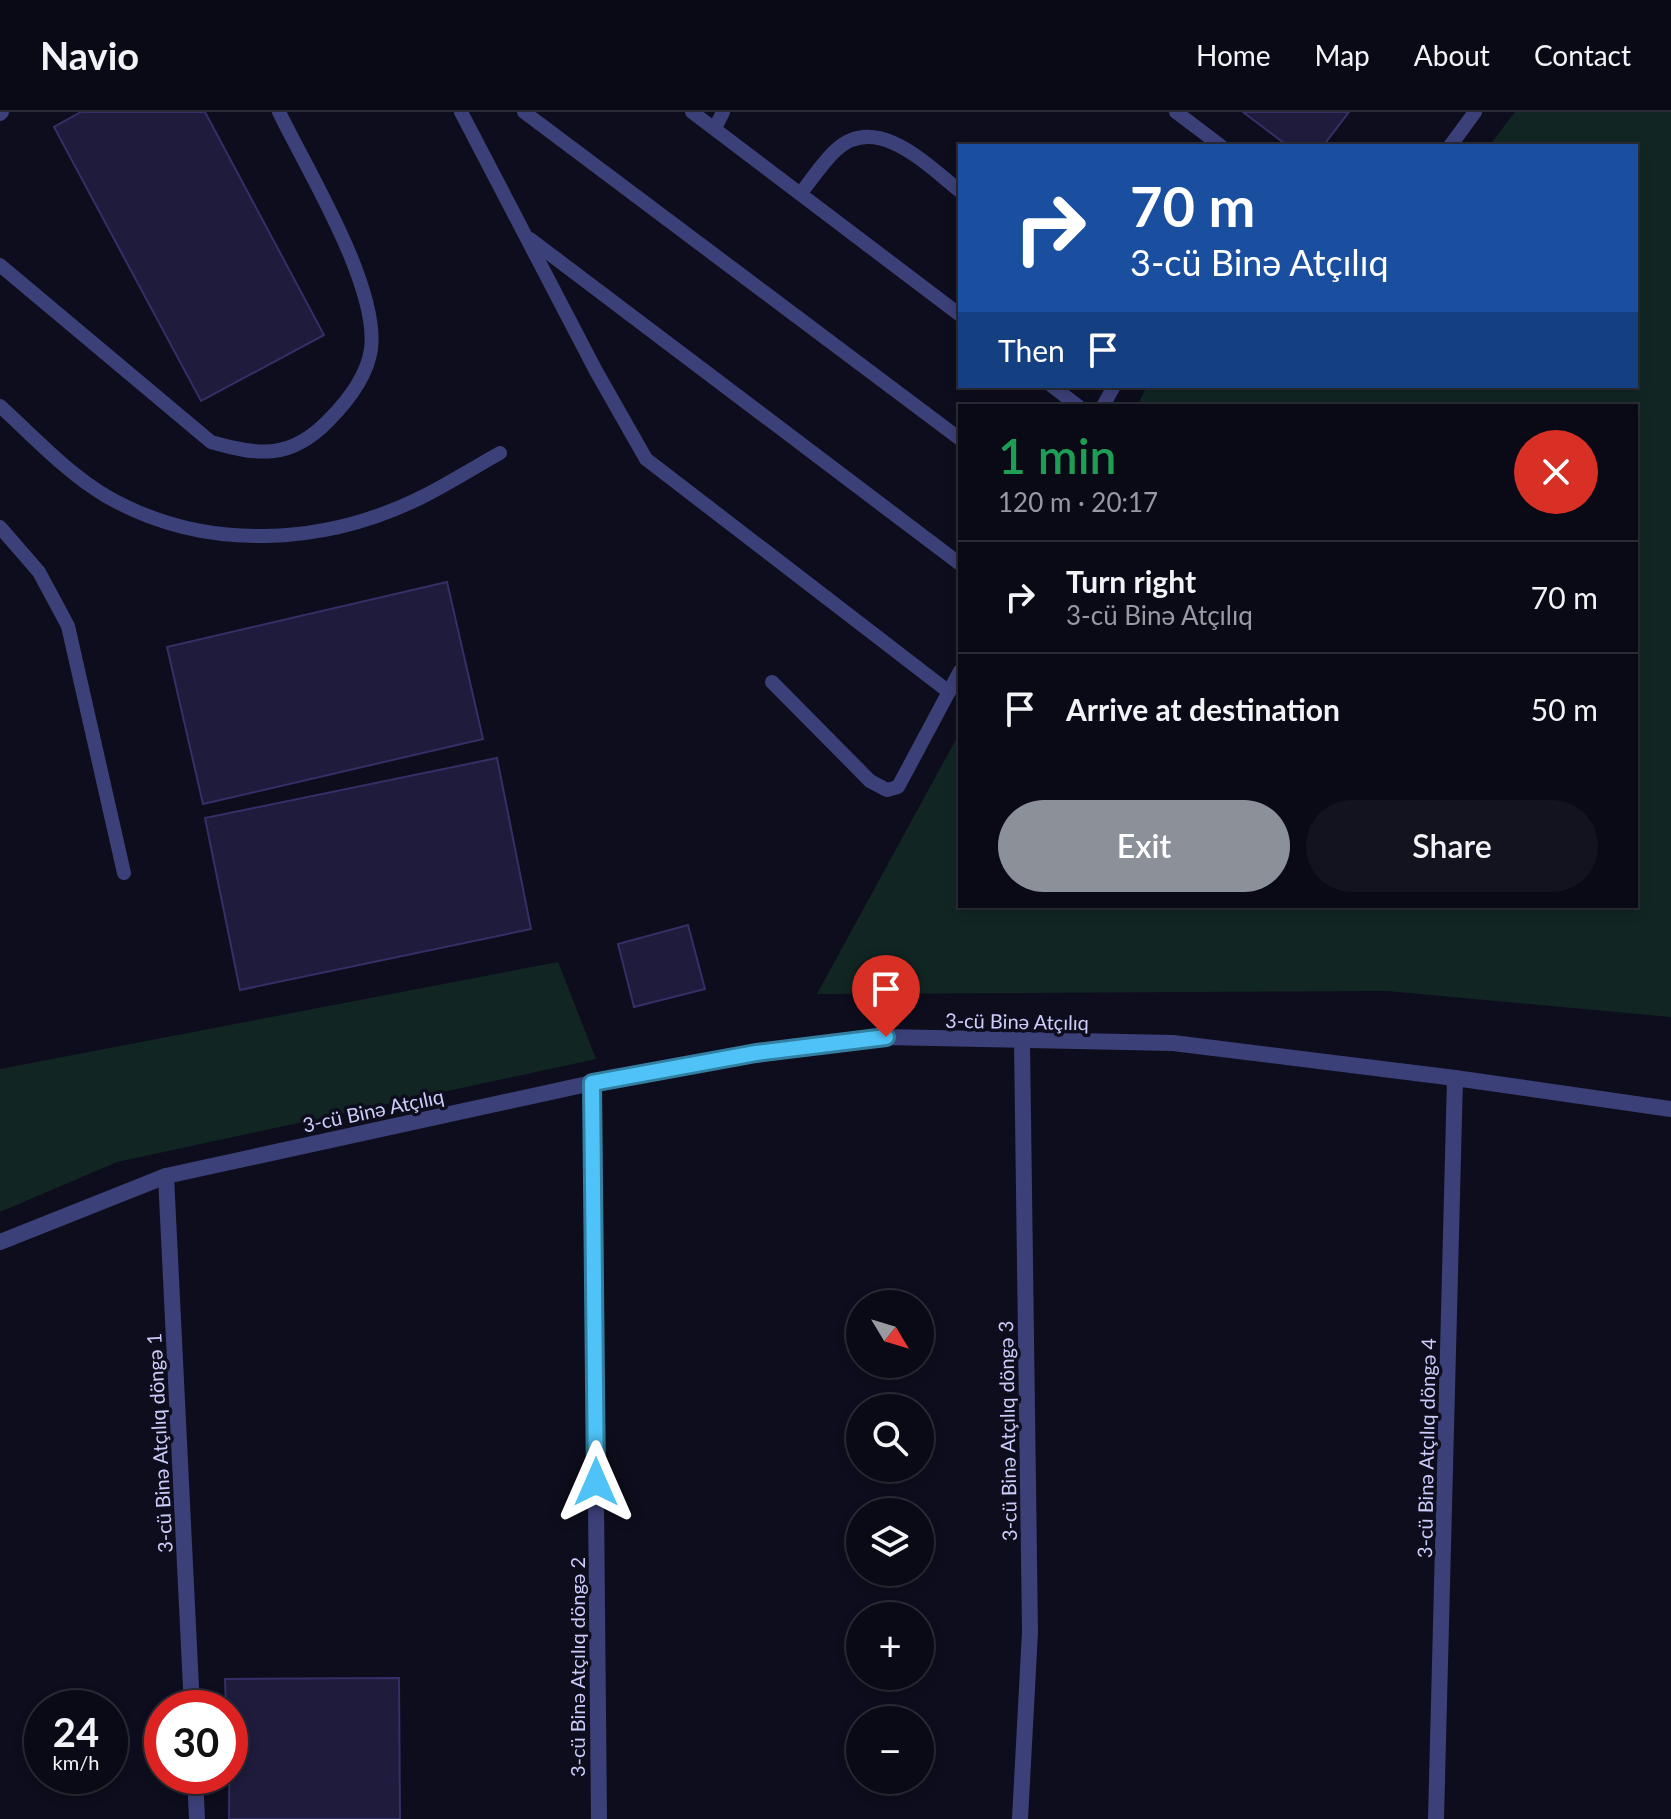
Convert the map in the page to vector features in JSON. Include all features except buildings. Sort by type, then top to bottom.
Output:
[{"type":"street","name":"3-cü Binə Atçılıq","points":[[0,1242],[166,1176],[592,1083],[756,1053],[886,1037],[1022,1043],[1173,1043],[1671,1109]]},
{"type":"street","name":"3-cü Binə Atçılıq döngə 3","points":[[1020,1819],[1030,1632],[1022,1043]]},
{"type":"street","name":"3-cü Binə Atçılıq döngə 4","points":[[1436,1819],[1455,1078]]},
{"type":"street","name":"3-cü Binə Atçılıq döngə 2","points":[[592,1083],[599,1819]]},
{"type":"street","name":"3-cü Binə Atçılıq döngə 1","points":[[166,1176],[191,1690]]},
{"type":"street","points":[[196,1794],[197,1819]]},
{"type":"lane","points":[[0,265],[211,442],[244,451],[277,453],[316,434],[351,397],[371,350],[369,315],[350,256],[279,112]]},
{"type":"lane","points":[[461,112],[646,459],[949,692]]},
{"type":"lane","points":[[524,112],[958,438]]},
{"type":"lane","points":[[692,112],[958,313]]},
{"type":"lane","points":[[715,128],[723,112]]},
{"type":"lane","points":[[1176,112],[1218,144]]},
{"type":"lane","points":[[1451,144],[1475,112]]},
{"type":"lane","points":[[801,193],[838,148],[857,138],[880,137],[899,144],[958,189]]},
{"type":"lane","points":[[525,235],[958,562]]},
{"type":"lane","points":[[1055,388],[1075,404]]},
{"type":"lane","points":[[0,406],[53,455],[105,495],[172,527],[233,537],[298,535],[359,521],[424,496],[500,453]]},
{"type":"lane","points":[[0,527],[39,572],[68,626],[124,873]]},
{"type":"lane","points":[[772,682],[870,781],[887,790],[898,787],[958,675]]},
{"type":"green space","points":[[1515,112],[1671,112],[1671,1017],[1387,991],[817,994],[958,736],[958,908],[1638,908],[1638,404],[1138,404],[1146,388],[1638,388],[1638,144],[1491,144]]},
{"type":"green space","points":[[558,962],[596,1059],[117,1162],[0,1212],[0,1069]]},
{"type":"route","points":[[596,1482],[592,1083],[756,1053],[886,1037]]}]
